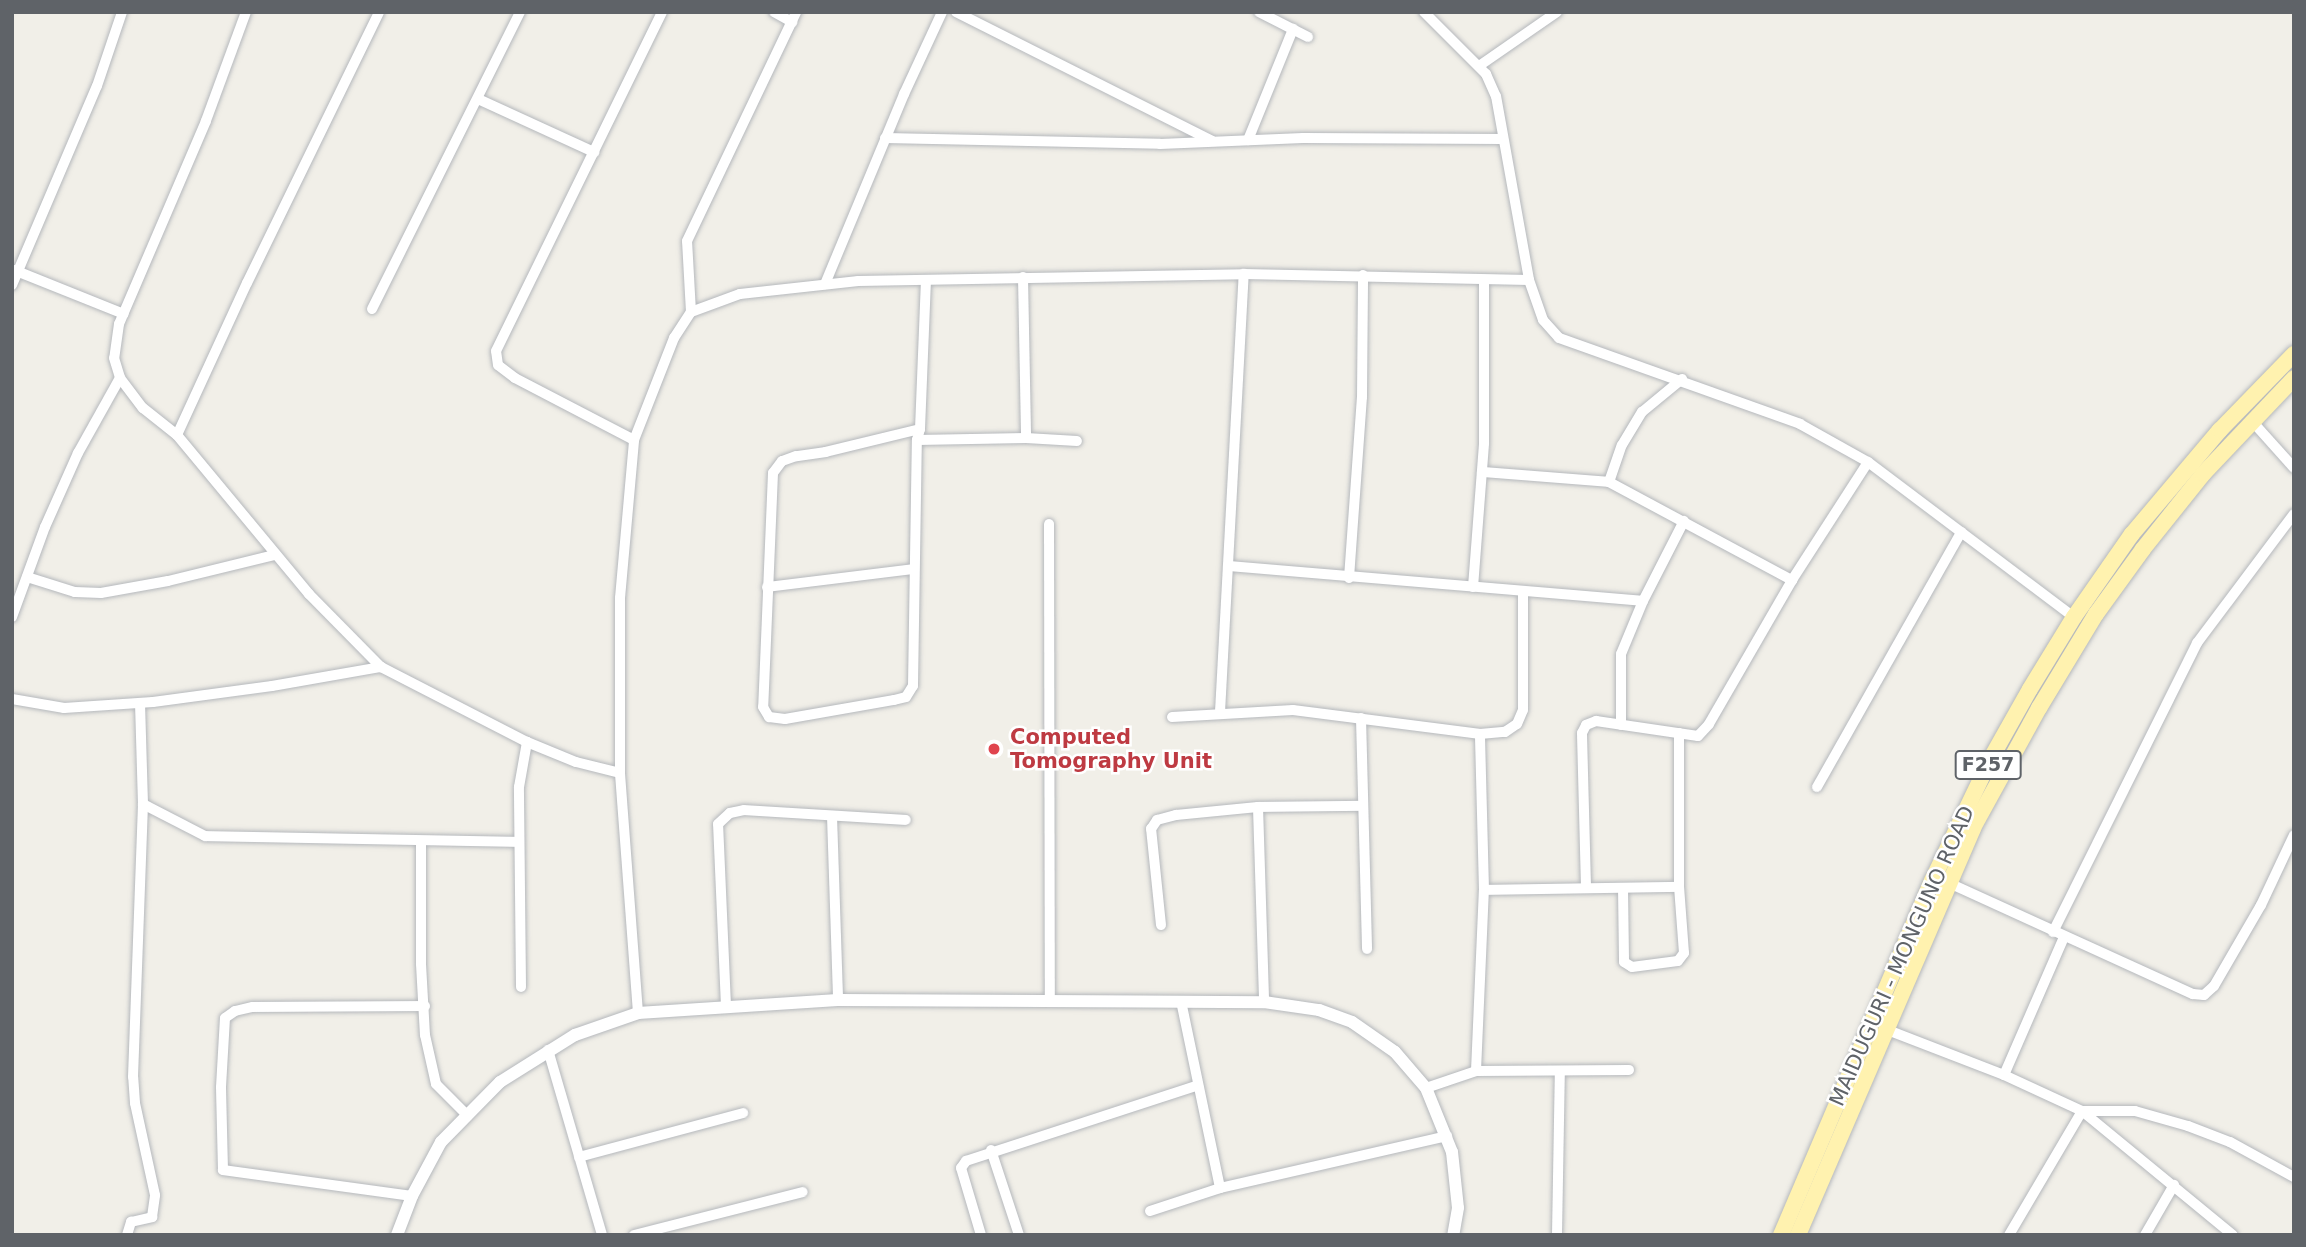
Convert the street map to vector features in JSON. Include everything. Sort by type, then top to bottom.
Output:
[{"type":"main road","name":"MAIDUGURI - MONGUNO ROAD","points":[[1781,1235],[1932,881],[1990,760],[2074,617],[2132,534],[2220,430],[2294,354]]},
{"type":"main road","name":"MAIDUGURI - MONGUNO ROAD","points":[[1798,1235],[1973,828],[2015,748],[2096,614],[2203,474],[2251,420],[2294,378]]},
{"type":"street","points":[[12,285],[15,271],[97,86],[122,12]]},
{"type":"street","points":[[246,12],[201,133],[124,314],[115,341],[114,358],[120,379],[143,408],[177,435],[275,555],[381,667],[527,742],[576,762],[620,773]]},
{"type":"street","points":[[177,435],[247,283],[379,12]]},
{"type":"street","points":[[372,309],[520,12]]},
{"type":"street","points":[[634,440],[515,378],[498,365],[496,351],[662,12]]},
{"type":"street","points":[[638,1013],[620,773],[620,598],[634,440],[674,338],[691,312],[687,241],[794,17],[774,12]]},
{"type":"street","points":[[825,284],[885,138],[942,12]]},
{"type":"street","points":[[956,12],[1214,141]]},
{"type":"street","points":[[1259,12],[1308,37]]},
{"type":"street","points":[[1424,12],[1486,74],[1496,96],[1528,280],[1543,320],[1559,338],[1682,379],[1800,424],[1868,462],[2074,617]]},
{"type":"street","points":[[1479,66],[1558,12]]},
{"type":"street","points":[[1248,140],[1293,29]]},
{"type":"street","points":[[478,99],[594,152]]},
{"type":"street","points":[[885,138],[1160,144],[1248,140],[1503,139]]},
{"type":"street","points":[[15,271],[124,314]]},
{"type":"street","points":[[691,312],[740,294],[825,284],[1023,277],[1244,274],[1528,280]]},
{"type":"street","points":[[1220,712],[1244,274]]},
{"type":"street","points":[[1349,578],[1360,451],[1363,275]]},
{"type":"street","points":[[1023,277],[1026,438]]},
{"type":"street","points":[[1473,587],[1482,472],[1485,280]]},
{"type":"street","points":[[920,429],[782,461],[773,473],[766,587],[763,707],[769,717],[785,719],[906,697],[913,686],[917,440],[920,429],[926,281]]},
{"type":"street","points":[[12,617],[78,453],[120,379]]},
{"type":"street","points":[[1609,482],[1622,445],[1642,412],[1682,379]]},
{"type":"street","points":[[2251,420],[2294,468]]},
{"type":"street","points":[[917,440],[1026,438],[1077,441]]},
{"type":"street","points":[[1586,887],[1582,733],[1586,725],[1596,721],[1698,736],[1709,724],[1792,580],[1868,462]]},
{"type":"street","points":[[1482,472],[1609,482],[1792,580]]},
{"type":"street","points":[[2053,932],[2197,643],[2294,514]]},
{"type":"street","points":[[1621,725],[1621,654],[1643,601],[1684,521]]},
{"type":"street","points":[[1049,524],[1050,1002]]},
{"type":"street","points":[[1817,787],[1961,532]]},
{"type":"street","points":[[27,577],[75,592],[101,593],[168,581],[275,555]]},
{"type":"street","points":[[1228,566],[1643,601]]},
{"type":"street","points":[[766,587],[914,569]]},
{"type":"street","points":[[1172,717],[1220,712],[1293,710],[1480,734],[1505,732],[1517,724],[1523,710],[1523,591]]},
{"type":"street","points":[[12,699],[64,708],[140,703],[272,686],[381,667]]},
{"type":"street","points":[[127,1235],[131,1222],[152,1217],[155,1195],[135,1103],[134,1077],[143,804],[140,703]]},
{"type":"street","points":[[1361,718],[1367,949]]},
{"type":"street","points":[[1623,888],[1624,962],[1632,967],[1664,965],[1678,961],[1684,953],[1679,887],[1679,733]]},
{"type":"street","points":[[1476,1071],[1484,890],[1480,734]]},
{"type":"street","points":[[522,987],[519,787],[527,742]]},
{"type":"street","points":[[143,804],[205,836],[519,842]]},
{"type":"street","points":[[1161,925],[1151,829],[1157,820],[1177,815],[1258,807],[1362,806]]},
{"type":"street","points":[[1258,807],[1264,1002]]},
{"type":"street","points":[[726,1006],[718,824],[730,813],[744,810],[906,820]]},
{"type":"street","points":[[832,816],[838,1000]]},
{"type":"street","points":[[1949,883],[2193,994],[2204,995],[2214,986],[2261,905],[2294,835]]},
{"type":"street","points":[[421,841],[421,964],[425,1035],[436,1084],[466,1114]]},
{"type":"street","points":[[1484,890],[1679,887]]},
{"type":"street","points":[[2004,1075],[2064,937]]},
{"type":"street","points":[[397,1235],[412,1196],[441,1142],[500,1082],[575,1035],[638,1013],[838,1000],[1264,1002],[1319,1010],[1352,1022],[1395,1052],[1426,1088],[1447,1136],[1458,1208],[1453,1235]]},
{"type":"street","points":[[1181,1001],[1220,1188]]},
{"type":"street","points":[[412,1196],[223,1170],[221,1087],[225,1018],[235,1011],[253,1007],[425,1006]]},
{"type":"street","points":[[1885,1029],[2004,1075],[2082,1111],[2232,1235]]},
{"type":"street","points":[[548,1051],[602,1235]]},
{"type":"street","points":[[1426,1088],[1476,1071],[1629,1070]]},
{"type":"street","points":[[1557,1235],[1560,1071]]},
{"type":"street","points":[[981,1235],[961,1168],[966,1161],[991,1150],[1198,1085]]},
{"type":"street","points":[[2082,1111],[2135,1111],[2188,1126],[2230,1142],[2294,1178]]},
{"type":"street","points":[[2009,1235],[2082,1111]]},
{"type":"street","points":[[579,1157],[743,1113]]},
{"type":"street","points":[[1150,1211],[1220,1188],[1447,1136]]},
{"type":"street","points":[[991,1150],[1019,1235]]},
{"type":"street","points":[[2145,1235],[2174,1185]]},
{"type":"street","points":[[634,1235],[803,1192]]},
{"type":"place","name":"Computed Tomography Unit","points":[[994,749]]}]
